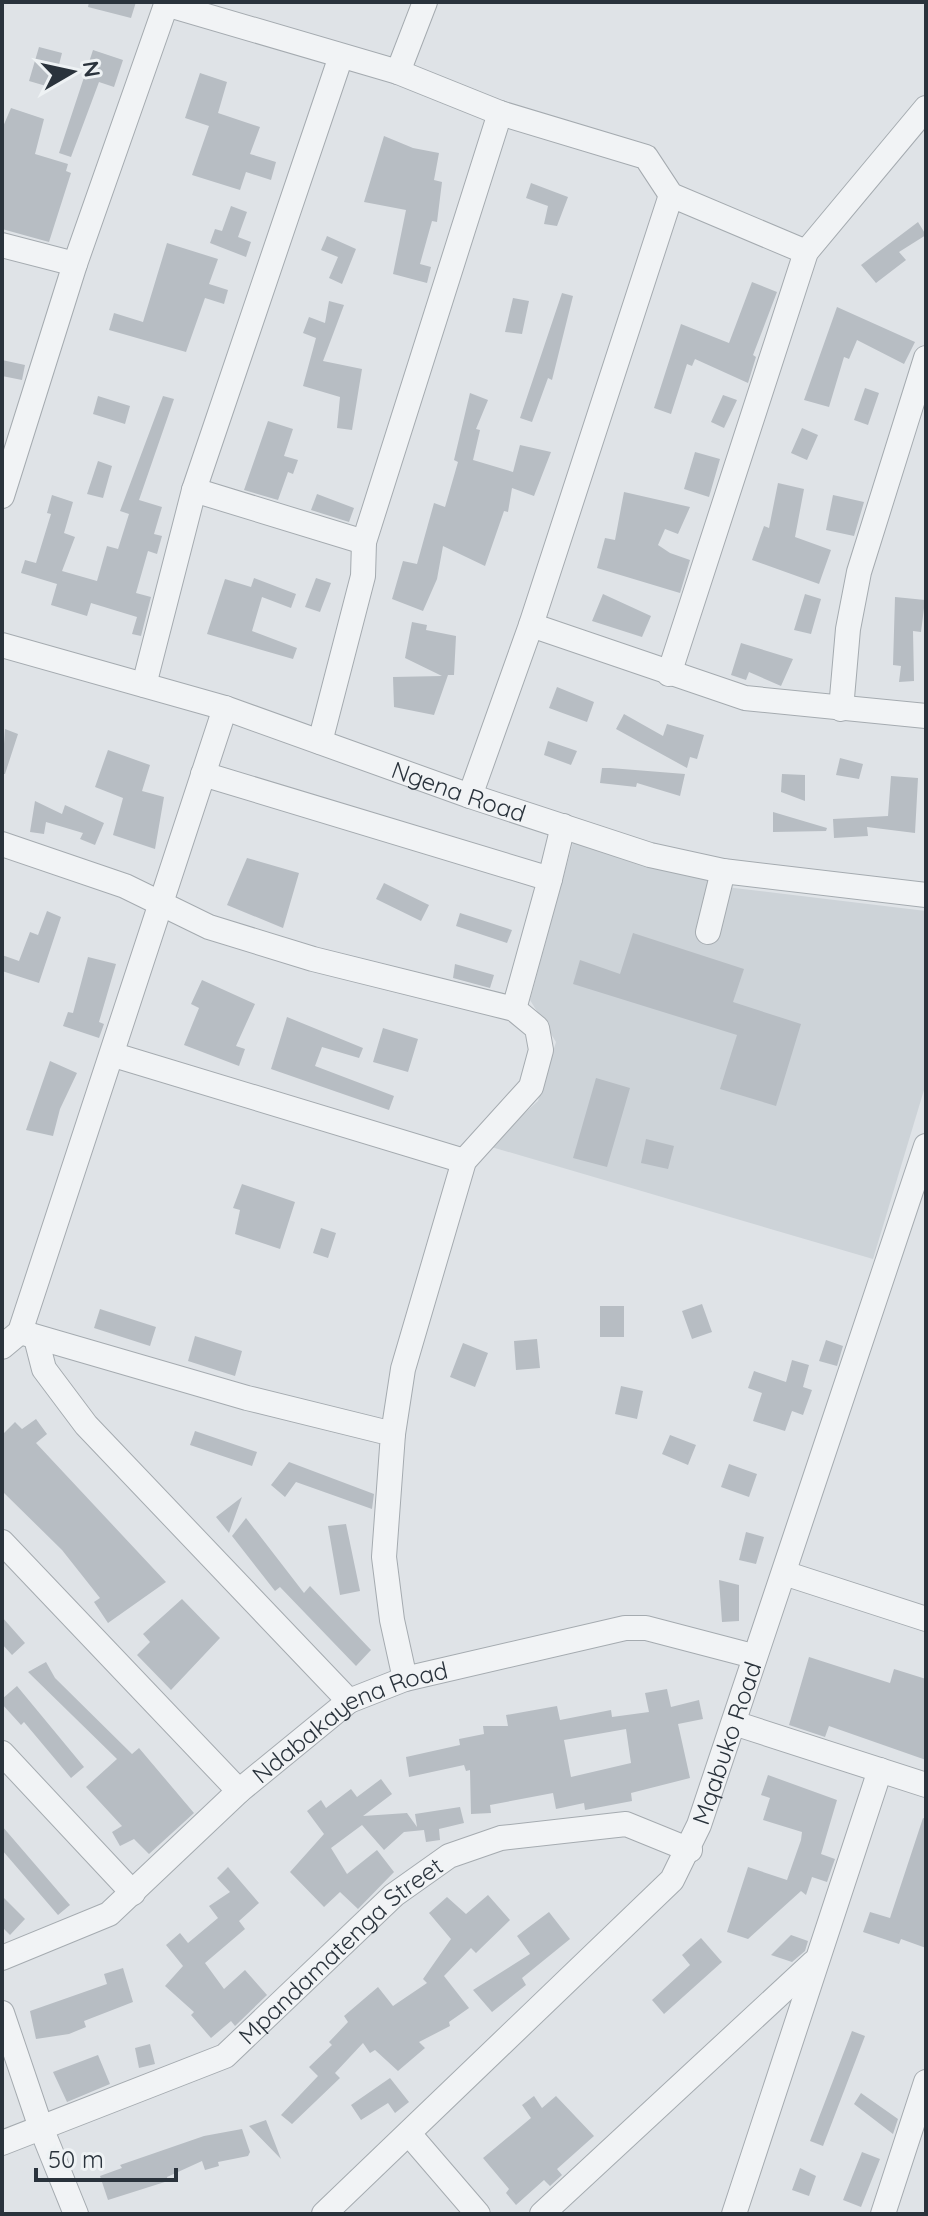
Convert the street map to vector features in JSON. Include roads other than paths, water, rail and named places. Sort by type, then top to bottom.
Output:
[{"type":"street","points":[[398,72],[425,2]]},
{"type":"street","points":[[2,496],[75,264],[168,4],[398,72],[500,113],[646,157],[671,195],[806,252]]},
{"type":"street","points":[[144,685],[194,490],[341,56]]},
{"type":"street","points":[[669,674],[806,252],[926,108]]},
{"type":"street","points":[[320,742],[363,576],[364,542],[500,113]]},
{"type":"street","points":[[470,796],[531,625],[671,195]]},
{"type":"street","points":[[2,245],[75,264]]},
{"type":"street","points":[[841,709],[848,629],[859,572],[926,358]]},
{"type":"street","points":[[194,490],[364,542]]},
{"type":"street","points":[[531,625],[745,698],[926,716]]},
{"type":"street","name":"Ngena Road","points":[[2,645],[225,708],[470,796],[650,855],[723,871],[926,895]]},
{"type":"street","points":[[19,1339],[225,708]]},
{"type":"street","points":[[203,774],[550,879]]},
{"type":"street","points":[[514,1009],[563,826]]},
{"type":"street","points":[[2,844],[125,886],[209,927],[313,959],[514,1009],[537,1028],[541,1050],[531,1087],[464,1161],[403,1369],[393,1434],[384,1557],[392,1620],[405,1679]]},
{"type":"street","points":[[708,932],[723,871]]},
{"type":"street","points":[[114,1055],[464,1161]]},
{"type":"street","name":"Mqabuko Road","points":[[324,2214],[410,2135],[672,1880],[690,1850],[926,1146]]},
{"type":"street","points":[[19,1339],[393,1434]]},
{"type":"street","points":[[19,1339],[86,1425],[349,1701]]},
{"type":"street","points":[[2,1542],[239,1791]]},
{"type":"street","points":[[784,1573],[926,1619]]},
{"type":"street","name":"Ndabakayena Road","points":[[2,1958],[91,1924],[133,1893],[239,1791],[349,1701],[405,1679],[625,1628],[646,1628],[753,1656]]},
{"type":"street","points":[[734,1723],[926,1785]]},
{"type":"street","points":[[2,1753],[133,1893]]},
{"type":"street","points":[[734,2214],[814,1962],[880,1770]]},
{"type":"street","name":"Mpandamatenga Street","points":[[2,2143],[40,2125],[225,2056],[394,1895],[449,1856],[501,1838],[626,1824],[690,1850]]},
{"type":"street","points":[[542,2214],[814,1962]]},
{"type":"street","points":[[2,2013],[40,2125],[76,2214]]},
{"type":"street","points":[[883,2214],[926,2082]]},
{"type":"street","points":[[410,2135],[478,2214]]}]
